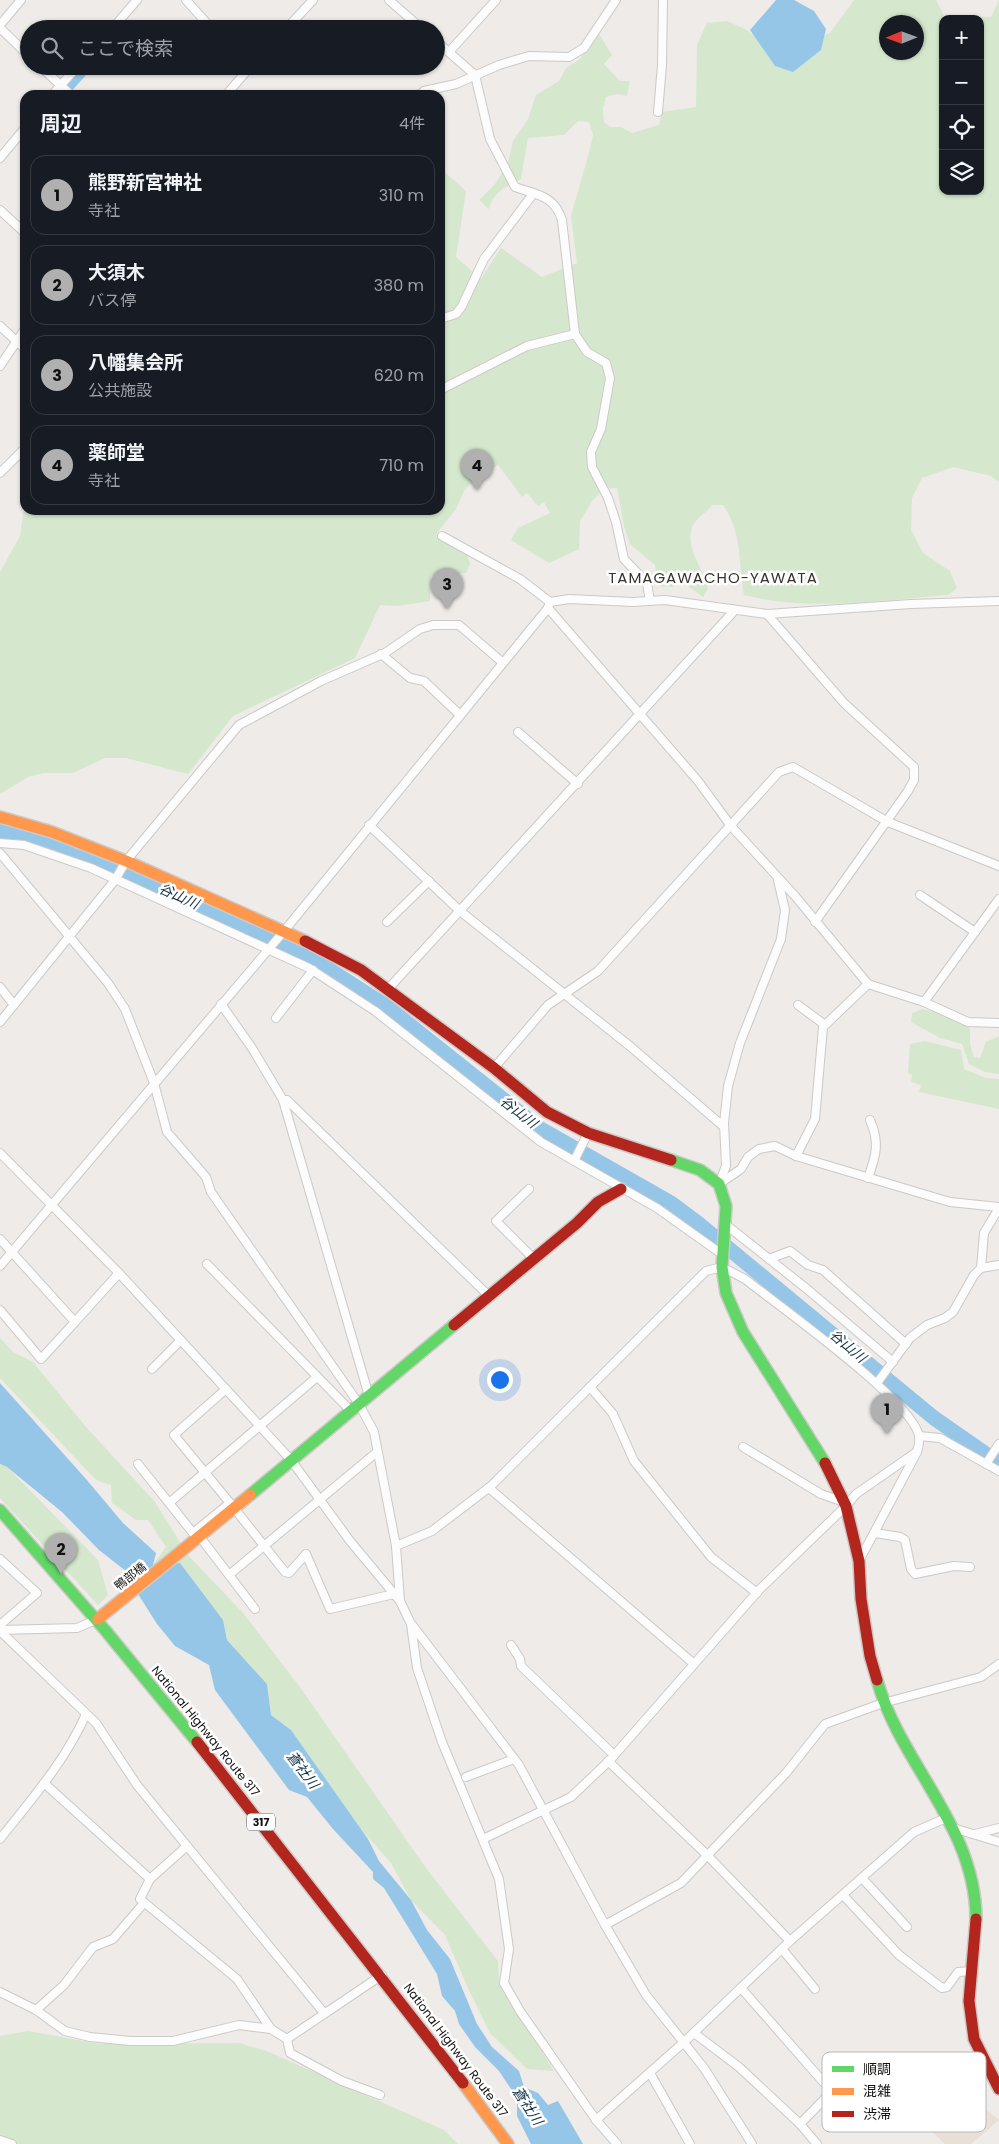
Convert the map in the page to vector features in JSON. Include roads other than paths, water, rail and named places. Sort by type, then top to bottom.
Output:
[{"type":"main road","points":[[0,818],[52,832],[126,861],[285,930],[361,970],[494,1068],[547,1112],[587,1134],[700,1170],[719,1184],[726,1206],[722,1261],[726,1293],[743,1332],[825,1462],[845,1504],[859,1561],[861,1600],[870,1656],[883,1703],[968,1861],[976,1896],[976,1938],[969,2001],[974,2039],[980,2052]]},
{"type":"main road","name":"鴨部橋","points":[[100,1618],[176,1558],[231,1506],[291,1460],[534,1259],[598,1202],[621,1189]]},
{"type":"main road","name":"National Highway Route 317","points":[[0,1510],[100,1618],[382,1975],[508,2144]]},
{"type":"main road","points":[[986,2063],[999,2089]]},
{"type":"street","points":[[20,47],[0,26],[21,0]]},
{"type":"street","points":[[120,20],[137,0]]},
{"type":"street","points":[[186,0],[204,20]]},
{"type":"street","points":[[294,20],[313,0]]},
{"type":"street","points":[[389,0],[412,20]]},
{"type":"street","points":[[448,52],[496,0]]},
{"type":"street","points":[[429,90],[456,84],[474,75],[529,56],[569,57],[584,48],[616,0]]},
{"type":"street","points":[[658,112],[662,65],[663,0]]},
{"type":"street","points":[[445,49],[474,75],[490,139],[515,187],[551,200],[560,214],[575,319],[575,334],[587,352],[606,363],[610,378],[601,429],[590,452],[592,467],[608,498],[616,522],[624,559],[647,583],[650,601]]},
{"type":"street","points":[[49,75],[65,90]]},
{"type":"street","points":[[56,90],[70,75]]},
{"type":"street","points":[[230,90],[243,75]]},
{"type":"street","points":[[0,158],[20,134]]},
{"type":"street","points":[[445,317],[456,314],[462,306],[484,259],[533,194]]},
{"type":"street","points":[[0,210],[20,228]]},
{"type":"street","points":[[0,326],[20,345]]},
{"type":"street","points":[[445,387],[527,346],[575,334]]},
{"type":"street","points":[[0,366],[20,336]]},
{"type":"street","points":[[1,471],[20,453]]},
{"type":"street","points":[[442,536],[520,579],[549,605],[698,781],[731,826],[868,984],[924,1002],[968,1022],[999,1023]]},
{"type":"street","points":[[0,1266],[285,930],[549,605],[569,599],[634,602],[665,600],[734,611],[767,614],[911,604],[999,601]]},
{"type":"street","points":[[388,989],[578,784],[734,611]]},
{"type":"street","points":[[767,614],[844,703],[914,767],[914,780],[888,822],[815,922]]},
{"type":"street","points":[[0,1022],[115,880],[126,861],[238,724],[321,681],[382,654],[427,626],[459,625],[502,662]]},
{"type":"street","points":[[382,654],[410,678],[424,681],[459,714]]},
{"type":"street","points":[[518,732],[578,784]]},
{"type":"street","points":[[494,1068],[548,1005],[598,971],[779,772],[793,767],[888,822],[999,866]]},
{"type":"street","points":[[369,825],[460,911],[631,1046],[724,1127]]},
{"type":"street","points":[[0,843],[33,848],[91,868],[313,970],[375,1011],[541,1142],[657,1208],[877,1383],[908,1416],[920,1436],[917,1452],[859,1561]]},
{"type":"street","points":[[0,853],[108,983],[125,1009],[154,1083],[167,1132],[206,1177],[211,1192],[355,1407],[374,1432],[396,1546],[397,1598]]},
{"type":"street","points":[[719,1184],[726,1166],[724,1127],[728,1086],[740,1043],[781,939],[785,910],[778,878]]},
{"type":"street","points":[[387,922],[429,881]]},
{"type":"street","points":[[920,895],[975,932]]},
{"type":"street","points":[[924,1002],[999,899]]},
{"type":"street","points":[[276,1018],[313,970]]},
{"type":"street","points":[[796,1156],[815,1120],[824,1025],[868,984]]},
{"type":"street","points":[[0,987],[14,1005]]},
{"type":"street","points":[[221,1004],[252,1048],[283,1100],[369,1396]]},
{"type":"street","points":[[798,1005],[824,1025]]},
{"type":"street","points":[[283,1100],[287,1100],[489,1296]]},
{"type":"street","points":[[868,1178],[877,1154],[877,1144],[870,1120]]},
{"type":"street","points":[[574,1161],[587,1134]]},
{"type":"street","points":[[719,1184],[741,1169],[748,1157],[759,1149],[775,1146],[796,1156],[950,1202],[999,1208],[984,1233],[981,1268]]},
{"type":"street","points":[[0,1153],[119,1273],[291,1460],[397,1598],[410,1622],[514,1758],[605,1925],[646,1995],[704,2068],[752,2144]]},
{"type":"street","points":[[529,1189],[496,1220],[534,1259]]},
{"type":"street","points":[[725,1224],[893,1362]]},
{"type":"street","points":[[0,1240],[75,1322]]},
{"type":"street","points":[[769,1259],[790,1251],[808,1265],[823,1270],[906,1344]]},
{"type":"street","points":[[396,1546],[432,1531],[488,1488],[706,1271],[722,1261]]},
{"type":"street","points":[[207,1264],[317,1376],[355,1407]]},
{"type":"street","points":[[877,1383],[910,1338],[927,1325],[946,1318],[953,1312],[974,1275],[981,1268],[999,1265]]},
{"type":"street","points":[[0,1310],[41,1359],[119,1273]]},
{"type":"street","points":[[152,1369],[181,1340]]},
{"type":"street","points":[[169,1503],[317,1376]]},
{"type":"street","points":[[590,1387],[613,1414],[634,1461],[711,1557],[757,1593]]},
{"type":"street","points":[[226,1389],[174,1435],[204,1473],[264,1546],[289,1573],[306,1554],[330,1609],[397,1598]]},
{"type":"street","points":[[920,1436],[940,1438],[999,1472]]},
{"type":"street","points":[[987,1464],[998,1446]]},
{"type":"street","points":[[742,1447],[821,1494],[845,1504]]},
{"type":"street","points":[[229,1575],[377,1452]]},
{"type":"street","points":[[483,1839],[571,1797],[614,1755],[757,1593],[845,1504],[856,1494],[917,1452]]},
{"type":"street","points":[[138,1464],[193,1533],[231,1506]]},
{"type":"street","points":[[488,1488],[694,1664]]},
{"type":"street","points":[[874,1533],[900,1537],[905,1540],[911,1570],[915,1574],[954,1566],[970,1567]]},
{"type":"street","points":[[200,1537],[255,1609]]},
{"type":"street","points":[[0,1559],[37,1593],[0,1625]]},
{"type":"street","points":[[0,1630],[78,1628],[100,1618]]},
{"type":"street","points":[[410,1622],[417,1668],[442,1742],[499,1879],[509,1949],[504,1983],[520,2011],[596,2120],[616,2144]]},
{"type":"street","points":[[0,1630],[96,1723],[137,1785],[324,2013]]},
{"type":"street","points":[[511,1644],[520,1659],[521,1666],[614,1755]]},
{"type":"street","points":[[605,1925],[681,1884],[786,1774],[825,1724],[883,1703],[980,1677],[999,1664]]},
{"type":"street","points":[[0,1839],[44,1783],[78,1734],[86,1714]]},
{"type":"street","points":[[466,1777],[514,1758]]},
{"type":"street","points":[[608,1761],[708,1856],[790,1941]]},
{"type":"street","points":[[44,1783],[150,1879]]},
{"type":"street","points":[[596,2120],[694,2033],[790,1941],[914,1832],[949,1823],[973,1834],[999,1842]]},
{"type":"street","points":[[973,1834],[999,1828]]},
{"type":"street","points":[[187,1846],[150,1879],[140,1899],[238,1979],[271,2029],[287,2039],[290,2053],[342,2081],[380,2095]]},
{"type":"street","points":[[862,1878],[907,1927]]},
{"type":"street","points":[[843,1895],[899,1955],[934,1984],[942,1988],[947,1987],[958,1972],[973,1971]]},
{"type":"street","points":[[36,2010],[64,1985],[93,1947],[112,1940],[144,1903]]},
{"type":"street","points":[[782,1949],[815,1989]]},
{"type":"street","points":[[287,2039],[382,1975]]},
{"type":"street","points":[[741,1988],[822,2081]]},
{"type":"street","points":[[0,1992],[36,2010],[65,2031],[90,2037],[130,2041],[173,2042],[239,2025],[271,2029]]},
{"type":"street","points":[[694,2033],[739,2067],[800,2124],[817,2144]]},
{"type":"street","points":[[650,2072],[690,2144]]},
{"type":"street","points":[[800,2124],[822,2102]]},
{"type":"street","points":[[0,2140],[12,2144]]},
{"type":"water","points":[[776,0],[794,0],[814,11],[826,29],[821,50],[793,72],[775,66],[750,30]]},
{"type":"water","name":"蒼社川","points":[[0,1383],[123,1523],[156,1553],[153,1565],[180,1563],[223,1620],[227,1640],[267,1684],[271,1715],[291,1730],[368,1839],[379,1861],[411,1900],[427,1930],[450,1959],[477,2024],[492,2047],[519,2071],[524,2087],[538,2093],[548,2105],[558,2101],[583,2144],[531,2144],[517,2116],[517,2098],[499,2071],[475,2047],[459,2024],[455,2011],[442,1996],[437,1974],[384,1888],[373,1879],[373,1872],[333,1829],[307,1797],[289,1790],[215,1690],[209,1665],[175,1646],[157,1624],[138,1594],[145,1586],[99,1550],[62,1512],[7,1467],[0,1464]]},
{"type":"waterway","points":[[62,90],[76,75]]},
{"type":"waterway","name":"谷山川","points":[[0,831],[37,840],[107,864],[305,954],[386,1006],[539,1128],[671,1203],[934,1418],[999,1463]]},
{"type":"place","name":"薬師堂","points":[[477,490]]},
{"type":"place","name":"八幡集会所","points":[[447,609]]},
{"type":"place","name":"熊野新宮神社","points":[[887,1434]]},
{"type":"place","name":"大須木","points":[[61,1574]]},
{"type":"district","name":"TAMAGAWACHO-YAWATA","points":[[713,577]]}]
